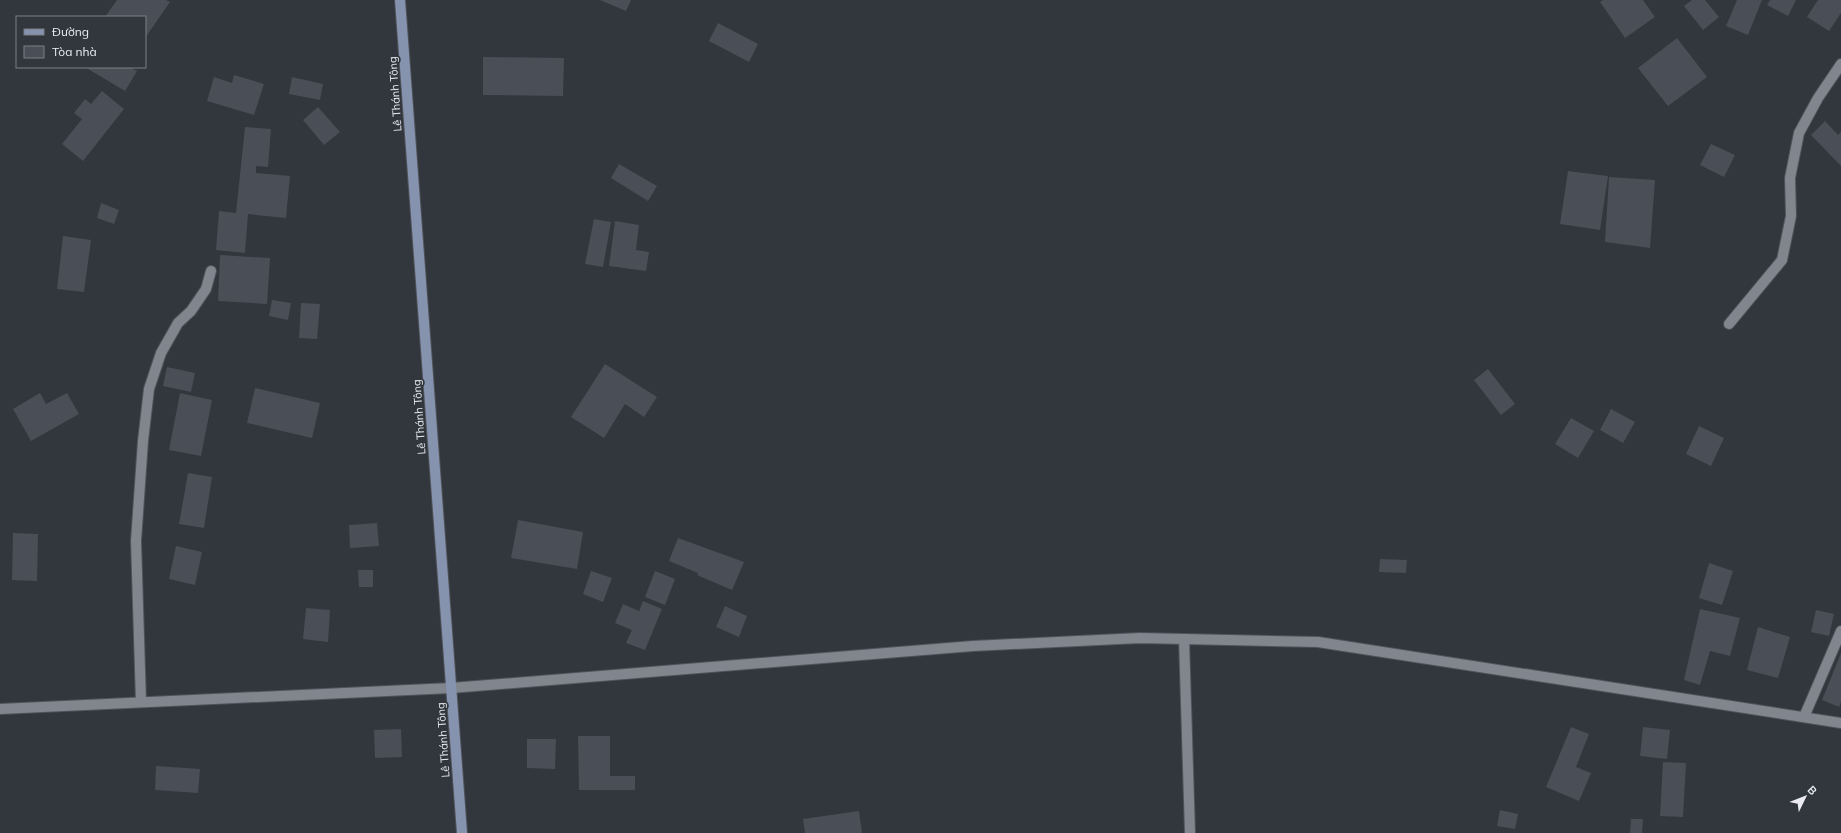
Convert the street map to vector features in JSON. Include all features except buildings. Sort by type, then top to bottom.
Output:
[{"type":"street","name":"Lê Thánh Tông","points":[[400,0],[462,833]]},
{"type":"street","points":[[1728,324],[1782,260],[1791,216],[1790,178],[1799,133],[1818,98],[1841,64]]},
{"type":"street","points":[[141,702],[136,541],[143,441],[149,389],[161,353],[178,323],[191,311],[206,289],[212,271]]},
{"type":"street","points":[[1804,717],[1841,631]]},
{"type":"street","points":[[0,709],[451,688],[973,646],[1140,638],[1318,642],[1841,723]]},
{"type":"street","points":[[1184,639],[1190,833]]}]
